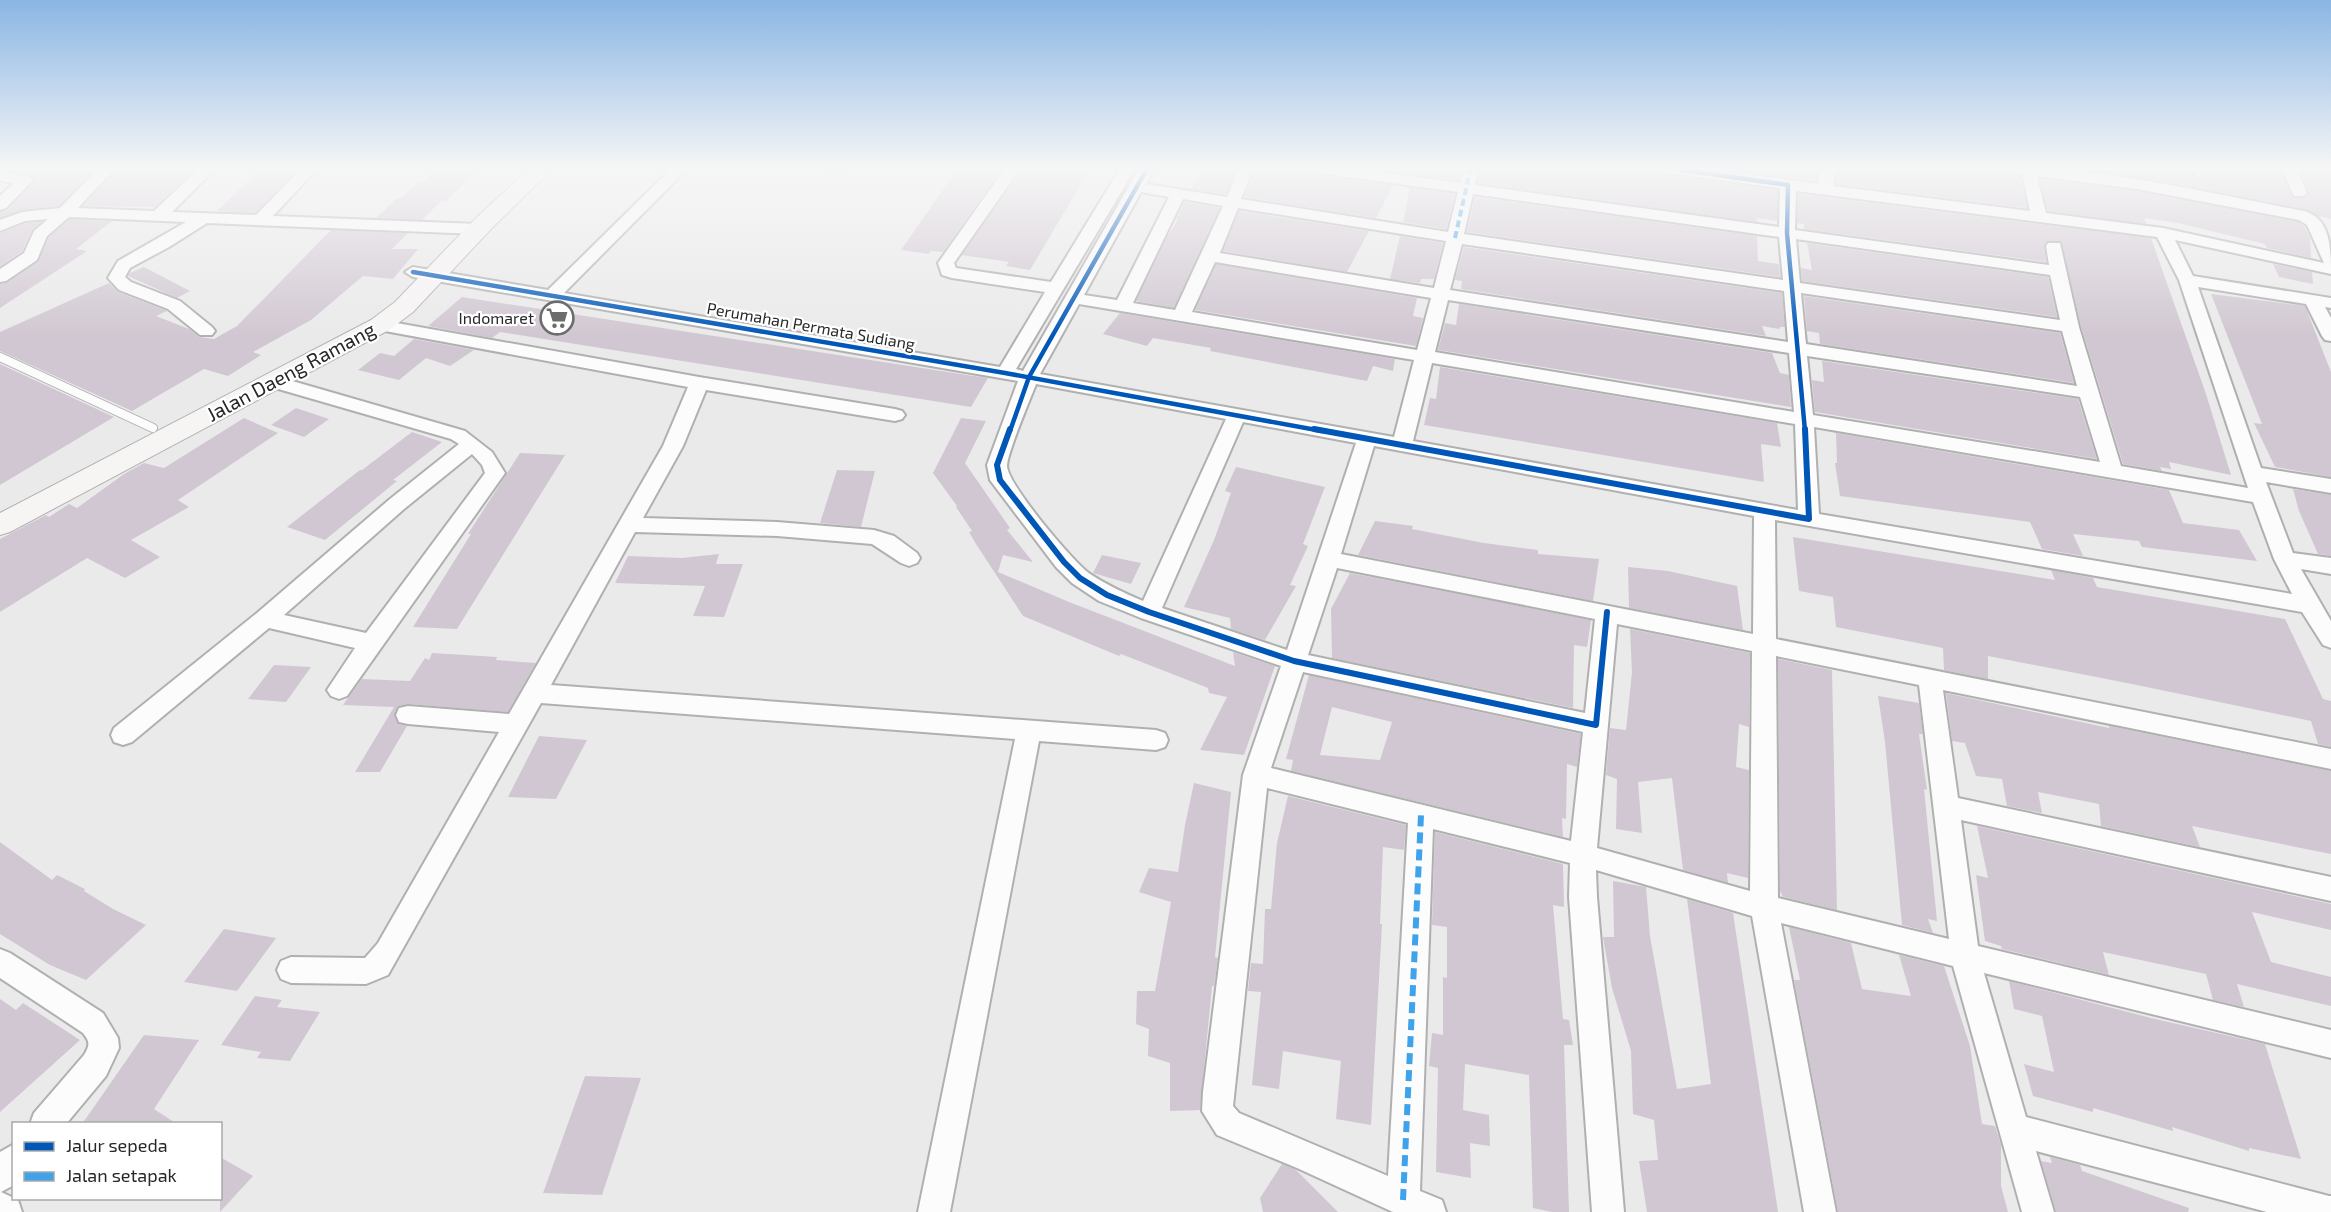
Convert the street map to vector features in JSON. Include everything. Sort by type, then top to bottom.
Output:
[{"type":"main road","name":"Jalan Daeng Ramang","points":[[0,506],[153,428],[380,325],[404,307],[425,274],[469,224]]},
{"type":"main road","name":"Jalan Daeng Ramang","points":[[465,228],[471,224]]},
{"type":"main road","name":"Jalan Daeng Ramang","points":[[0,525],[265,378],[425,274]]},
{"type":"street","points":[[0,277],[31,256],[38,236],[52,224]]},
{"type":"street","points":[[195,224],[124,265],[116,278],[124,286],[174,305],[206,331]]},
{"type":"street","points":[[351,224],[465,228]]},
{"type":"street","points":[[553,294],[625,224]]},
{"type":"street","points":[[974,224],[946,263],[948,271],[1056,288]]},
{"type":"street","points":[[1005,373],[1095,224]]},
{"type":"street","points":[[1116,224],[1029,377],[998,465],[1000,480],[1064,562],[1080,578],[1107,595],[1149,612],[1294,661],[1596,725]]},
{"type":"street","points":[[1122,307],[1163,224]]},
{"type":"street","points":[[1181,316],[1223,224]]},
{"type":"street","points":[[1366,224],[2070,327]]},
{"type":"street","points":[[1402,444],[1458,224]]},
{"type":"street","points":[[1719,224],[2058,271]]},
{"type":"street","points":[[1786,224],[1790,287],[1804,418],[1809,519]]},
{"type":"street","points":[[2086,224],[2163,233],[2331,269]]},
{"type":"street","points":[[2315,224],[2331,260]]},
{"type":"street","points":[[2163,233],[2187,280],[2284,559],[2331,639]]},
{"type":"street","points":[[2055,246],[2070,327],[2113,471]]},
{"type":"street","points":[[1210,256],[1441,294],[1797,346],[2088,393]]},
{"type":"street","name":"Perumahan Permata Sudiang","points":[[425,274],[553,294],[1029,377],[1764,511],[2309,605]]},
{"type":"street","points":[[2187,280],[2322,302],[2331,336]]},
{"type":"street","points":[[1074,298],[1804,418],[2261,497]]},
{"type":"street","points":[[380,325],[895,416]]},
{"type":"street","points":[[265,378],[458,435],[472,444],[494,466],[495,473],[339,690]]},
{"type":"street","points":[[291,970],[366,971],[378,966],[388,952],[673,446],[699,383]]},
{"type":"street","points":[[1149,612],[1237,415]]},
{"type":"street","points":[[1367,438],[1256,775],[1218,1092],[1218,1111],[1228,1124],[1307,1156],[1430,1212]]},
{"type":"street","points":[[123,735],[265,620],[397,504],[472,444]]},
{"type":"street","points":[[2254,473],[2331,486]]},
{"type":"street","points":[[1764,511],[1764,907],[1820,1212]]},
{"type":"street","points":[[628,525],[777,529],[874,537],[886,540],[909,558]]},
{"type":"street","points":[[1329,559],[1607,612],[1930,680],[2331,759]]},
{"type":"street","points":[[2284,559],[2331,566]]},
{"type":"street","points":[[1607,612],[1583,855],[1583,897],[1608,1212]]},
{"type":"street","points":[[265,620],[371,643]]},
{"type":"street","points":[[1930,680],[1965,956],[2038,1212]]},
{"type":"street","points":[[532,693],[1156,740]]},
{"type":"street","points":[[408,715],[515,724]]},
{"type":"street","points":[[934,1212],[1029,731]]},
{"type":"street","points":[[1256,775],[1583,855],[1764,907],[2331,1044]]},
{"type":"street","points":[[1945,806],[2331,888]]},
{"type":"street","points":[[1403,1200],[1421,816]]},
{"type":"street","points":[[0,962],[93,1023],[102,1033],[104,1048],[93,1068],[47,1122]]},
{"type":"street","points":[[2014,1129],[2329,1212]]},
{"type":"street","points":[[0,1176],[12,1162]]},
{"type":"street","points":[[0,1208],[6,1212]]},
{"type":"lane","points":[[0,357],[153,428]]},
{"type":"building","points":[[25,224],[39,224],[32,230],[22,251],[0,266],[0,233]]},
{"type":"building","points":[[65,224],[109,224],[76,249],[87,251],[0,308],[0,284],[7,283],[38,262],[49,237]]},
{"type":"building","points":[[919,224],[963,224],[943,252],[931,251],[929,254],[901,250]]},
{"type":"building","points":[[984,224],[1058,224],[1030,270],[1006,266],[1009,262],[962,255]]},
{"type":"building","points":[[1176,224],[1213,224],[1174,308],[1136,301]]},
{"type":"building","points":[[1234,224],[1321,224],[1369,231],[1347,272],[1223,251]]},
{"type":"building","points":[[1413,224],[1447,224],[1446,229]]},
{"type":"building","points":[[1469,224],[1667,224],[1757,236],[1758,261],[1779,264],[1780,277],[1467,232]]},
{"type":"building","points":[[1801,224],[2035,224],[2151,238],[2206,394],[2231,475],[2169,462],[2171,469],[2160,467],[2162,471],[2123,464],[2081,326],[2061,241],[2046,242],[2044,246],[2046,262],[1804,229],[1804,224]]},
{"type":"building","points":[[2180,224],[2300,224],[2305,227],[2310,238],[2311,258],[2267,248],[2265,244]]},
{"type":"building","points":[[331,230],[408,233],[392,249],[418,249],[393,279],[363,276],[311,320],[253,352],[261,355],[228,376],[204,369],[132,411],[0,351],[0,332],[109,283],[118,292],[167,311],[156,316],[189,329],[199,337],[214,339],[237,326]]},
{"type":"building","points":[[1400,236],[1443,243],[1434,279],[1421,279],[1420,283],[1390,279]]},
{"type":"building","points":[[1807,243],[2048,277],[2057,317],[1802,281],[1801,268],[1812,270]]},
{"type":"building","points":[[1464,247],[1782,293],[1785,327],[1779,329],[1762,326],[1766,336],[1461,289],[1462,281],[1455,280]]},
{"type":"building","points":[[1216,264],[1417,298],[1413,316],[1423,318],[1416,346],[1195,310]]},
{"type":"building","points":[[2273,264],[2312,272],[2313,284],[2279,277]]},
{"type":"building","points":[[144,267],[190,291],[177,298],[128,276]]},
{"type":"building","points":[[2211,294],[2305,306],[2331,372],[2331,477],[2275,467],[2254,423],[2262,424]]},
{"type":"building","points":[[1804,296],[2060,333],[2074,383],[1820,344],[1819,333],[1807,331]]},
{"type":"building","points":[[462,297],[988,378],[971,407],[500,332],[492,338],[428,326]]},
{"type":"building","points":[[1459,304],[1772,353],[1780,373],[1789,375],[1791,407],[1438,350],[1445,323],[1456,325]]},
{"type":"building","points":[[1120,313],[1395,359],[1393,371],[1373,366],[1367,381],[1210,351],[1211,348],[1153,338],[1147,346],[1103,334]]},
{"type":"building","points":[[414,339],[474,350],[450,366],[426,358],[399,380],[358,370],[380,353],[394,356]]},
{"type":"building","points":[[1822,361],[2078,399],[2097,459],[1815,412],[1812,380],[1824,382]]},
{"type":"building","points":[[0,364],[114,417],[0,485]]},
{"type":"building","points":[[1440,367],[1777,423],[1781,447],[1761,444],[1764,482],[1424,425],[1430,398],[1436,399]]},
{"type":"building","points":[[296,408],[329,419],[304,437],[271,425]]},
{"type":"building","points":[[244,418],[278,433],[178,500],[189,507],[131,540],[160,557],[125,578],[87,558],[0,612],[0,539],[46,515],[49,517],[69,504],[77,508],[124,474],[144,463],[164,468]]},
{"type":"building","points":[[961,418],[986,421],[965,463],[1010,528],[1007,530],[1033,562],[1003,555],[998,572],[1235,666],[1233,652],[1275,666],[1244,755],[1200,750],[1227,697],[1209,693],[1208,688],[1121,654],[1119,656],[1023,616],[976,544],[969,532],[972,531],[957,506],[933,473]]},
{"type":"building","points":[[412,432],[442,442],[393,480],[397,481],[325,540],[287,527],[360,470]]},
{"type":"building","points":[[1836,433],[2169,490],[2183,523],[2239,530],[2257,561],[2142,547],[2139,541],[2073,534],[2083,556],[2042,549],[2030,522],[1840,496],[1835,463],[1837,463]]},
{"type":"building","points":[[520,453],[565,455],[457,629],[413,627],[471,534],[468,534]]},
{"type":"building","points":[[1236,467],[1325,487],[1303,544],[1308,546],[1290,585],[1296,586],[1265,640],[1231,629],[1230,618],[1184,607],[1214,540],[1231,493],[1225,491]]},
{"type":"building","points":[[837,470],[875,471],[861,527],[820,523]]},
{"type":"building","points":[[2293,489],[2331,495],[2331,556],[2318,554],[2299,511]]},
{"type":"building","points":[[1375,521],[1413,526],[1412,529],[1484,543],[1538,550],[1538,554],[1599,559],[1593,601],[1358,555]]},
{"type":"building","points":[[1793,537],[2055,580],[2051,570],[2093,578],[2097,587],[2285,619],[2323,699],[2331,701],[2331,747],[2318,744],[2311,721],[2127,683],[1988,656],[1988,679],[1944,670],[1943,648],[1836,627],[1833,597],[1799,591]]},
{"type":"building","points":[[719,554],[716,564],[743,564],[724,617],[693,616],[705,586],[615,583],[628,556],[682,558]]},
{"type":"building","points":[[1102,555],[1141,563],[1131,584],[1093,573]]},
{"type":"building","points":[[1628,567],[1668,571],[1737,586],[1743,630],[1629,608]]},
{"type":"building","points":[[1350,573],[1591,620],[1587,647],[1574,645],[1573,708],[1332,658],[1331,609]]},
{"type":"building","points":[[1630,629],[1750,653],[1749,727],[1739,724],[1736,767],[1749,770],[1748,878],[1727,873],[1728,883],[1683,870],[1672,778],[1638,782],[1642,833],[1616,829],[1617,779],[1606,775],[1610,728],[1626,730],[1632,672]]},
{"type":"building","points":[[432,653],[497,657],[496,660],[536,663],[508,712],[408,704],[399,706],[394,716],[399,724],[407,726],[380,772],[355,772],[394,707],[343,705],[362,679],[410,681],[425,658],[429,660]]},
{"type":"building","points":[[1778,659],[1832,670],[1837,910],[1783,897],[1780,891]]},
{"type":"building","points":[[274,665],[311,667],[286,702],[248,699]]},
{"type":"building","points":[[1309,675],[1581,734],[1577,767],[1567,764],[1566,819],[1562,818],[1563,837],[1291,771],[1293,760],[1286,759]],"holes":[[[1332,707],[1392,722],[1380,760],[1320,755]]]},
{"type":"building","points":[[1946,693],[2109,728],[2109,726],[2331,771],[2331,854],[2192,826],[2200,847],[2101,826],[2099,804],[2038,792],[2042,813],[2007,806],[2002,779],[1976,776],[1965,743],[1952,741]]},
{"type":"building","points":[[1878,696],[1919,703],[1923,734],[1919,734],[1927,790],[1924,789],[1937,921],[1928,919],[1933,933],[1902,925],[1885,742]]},
{"type":"building","points":[[539,736],[587,740],[556,799],[508,797]]},
{"type":"building","points":[[1194,783],[1231,792],[1215,957],[1218,958],[1214,986],[1212,986],[1200,1110],[1170,1111],[1170,1063],[1148,1056],[1149,1029],[1136,1024],[1137,991],[1155,991],[1171,902],[1139,892],[1149,868],[1178,872]]},
{"type":"building","points":[[1288,796],[1406,825],[1404,850],[1383,847],[1380,924],[1382,924],[1371,1125],[1336,1119],[1341,1061],[1283,1051],[1279,1089],[1252,1085],[1261,992],[1248,991],[1251,963],[1263,964],[1265,909],[1271,909],[1277,843]]},
{"type":"building","points":[[1977,826],[2331,904],[2331,930],[2252,912],[2271,962],[2331,977],[2331,1006],[2237,984],[2244,1007],[2213,1000],[2206,974],[2103,952],[2109,975],[2002,949],[2001,946],[1985,941],[1976,875],[1988,878]]},
{"type":"building","points":[[1435,832],[1563,864],[1564,907],[1553,905],[1563,1019],[1569,1020],[1573,1045],[1564,1045],[1569,1212],[1552,1212],[1533,1208],[1529,1075],[1465,1064],[1463,1110],[1489,1115],[1490,1146],[1470,1143],[1471,1178],[1436,1172],[1438,1068],[1429,1066],[1432,1033],[1443,1035],[1443,977],[1447,978],[1447,927],[1432,925]]},
{"type":"building","points":[[0,842],[52,880],[57,875],[85,889],[84,891],[113,909],[146,925],[86,980],[50,965],[0,934]]},
{"type":"building","points":[[1613,881],[1646,887],[1650,936],[1677,1089],[1711,1084],[1687,899],[1733,913],[1778,1212],[1647,1212],[1639,1161],[1658,1160],[1654,1120],[1633,1114],[1631,1051],[1612,988],[1603,937],[1614,937]]},
{"type":"building","points":[[1789,927],[1851,943],[1862,989],[1911,996],[1899,955],[1944,966],[1970,1046],[1982,1124],[1995,1126],[2001,1145],[2001,1186],[2008,1212],[1838,1212],[1794,980],[1800,980]]},
{"type":"building","points":[[224,929],[276,938],[237,991],[184,982]]},
{"type":"building","points":[[2009,981],[2151,1018],[2265,1044],[2301,1159],[2249,1148],[2249,1151],[2172,1127],[2173,1131],[2093,1108],[2093,1112],[2033,1096],[2024,1064],[2054,1072],[2042,1016],[2014,1009]]},
{"type":"building","points":[[255,996],[282,1000],[277,1007],[320,1012],[290,1061],[257,1058],[261,1052],[221,1045]]},
{"type":"building","points":[[0,999],[16,1010],[23,1003],[80,1040],[0,1112]]},
{"type":"building","points":[[144,1035],[199,1040],[154,1109],[174,1122],[83,1122]]},
{"type":"building","points":[[585,1076],[641,1078],[602,1195],[543,1193]]},
{"type":"building","points":[[2050,1157],[2080,1165],[2082,1171],[2189,1208],[2188,1212],[2056,1212],[2041,1161],[2052,1163]]},
{"type":"building","points":[[222,1158],[253,1176],[220,1212],[220,1200],[222,1200]]},
{"type":"building","points":[[1282,1164],[1295,1169],[1338,1212],[1263,1212],[1260,1198]]},
{"type":"marked path","points":[[1455,238],[1458,224]]},
{"type":"marked path","points":[[1403,1200],[1421,815]]},
{"type":"cycle path","points":[[1116,224],[1029,377],[997,465],[1000,480],[1034,526],[1080,578],[1107,595],[1149,612],[1294,661],[1596,725],[1607,612]]},
{"type":"cycle path","points":[[413,272],[1005,373],[1809,519],[1804,418],[1787,224]]},
{"type":"place","name":"Indomaret","points":[[557,318]]}]
